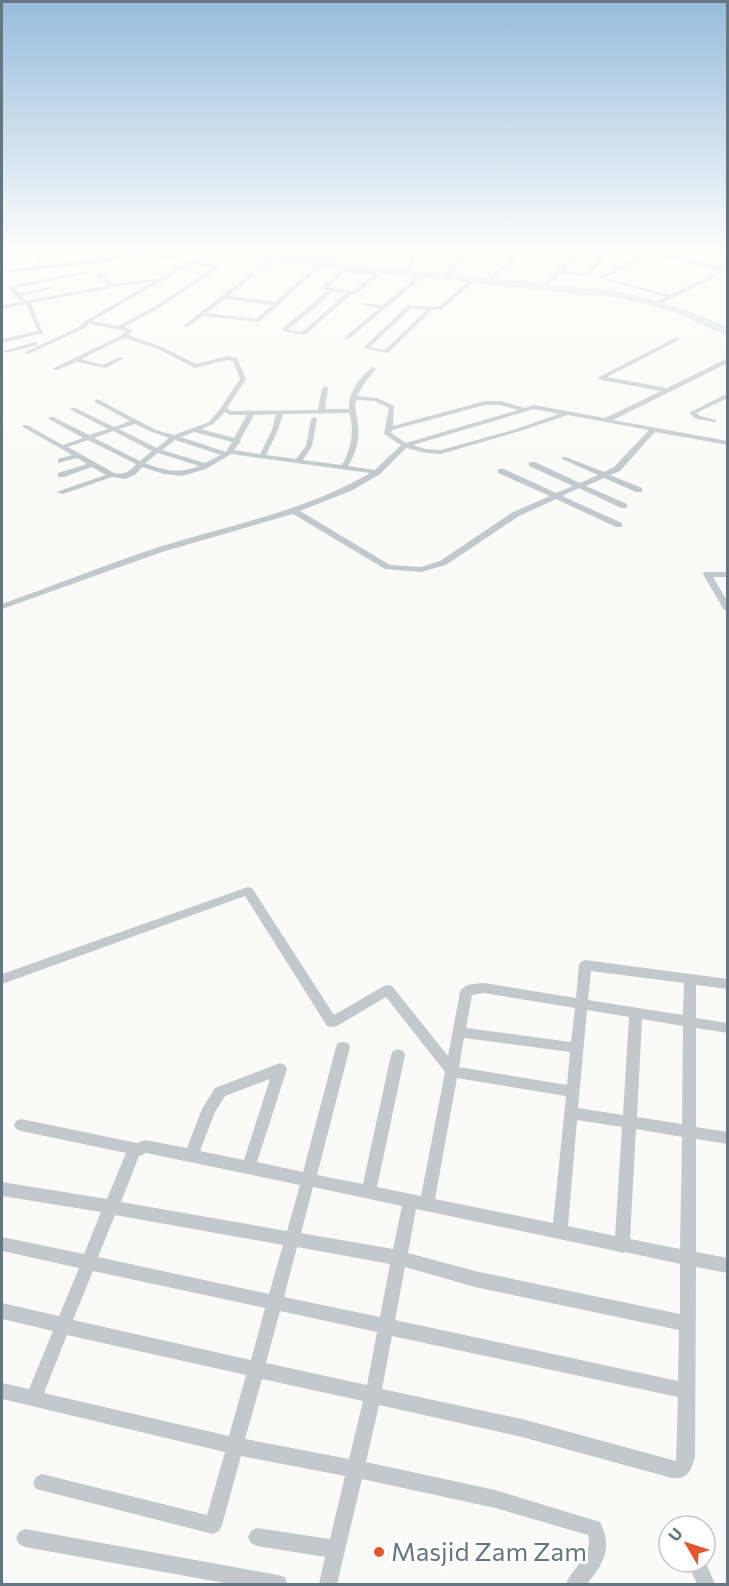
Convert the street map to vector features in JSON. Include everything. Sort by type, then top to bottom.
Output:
[{"type":"highway","points":[[712,323],[728,331]]},
{"type":"street","points":[[38,323],[44,333],[54,340]]},
{"type":"street","points":[[56,369],[124,336],[130,330],[86,323]]},
{"type":"street","points":[[2,341],[86,323]]},
{"type":"street","points":[[26,354],[81,328],[86,323]]},
{"type":"street","points":[[118,328],[127,323]]},
{"type":"street","points":[[186,326],[190,323]]},
{"type":"street","points":[[292,323],[285,329],[286,331],[303,334],[315,323]]},
{"type":"street","points":[[347,338],[364,323]]},
{"type":"street","points":[[386,352],[366,348],[392,323]]},
{"type":"street","points":[[378,357],[416,323]]},
{"type":"street","points":[[25,426],[112,475],[122,477],[132,473],[141,463],[175,437],[211,423],[224,410],[223,408],[242,383],[243,379],[235,359],[227,358],[204,365],[193,365],[160,348],[124,336]]},
{"type":"street","points":[[667,390],[601,378],[677,339]]},
{"type":"street","points":[[4,351],[54,340]]},
{"type":"street","points":[[4,351],[35,357]]},
{"type":"street","points":[[77,360],[104,367],[121,358]]},
{"type":"street","points":[[607,420],[728,360]]},
{"type":"street","points":[[344,467],[351,456],[354,443],[353,398],[373,369]]},
{"type":"street","points":[[321,411],[325,388]]},
{"type":"street","points":[[714,421],[698,418],[692,413],[728,395]]},
{"type":"street","points":[[353,398],[384,402],[392,407],[387,434],[389,437],[405,445],[426,451],[441,452],[568,413]]},
{"type":"street","points":[[97,401],[154,431],[228,453],[377,472]]},
{"type":"street","points":[[389,429],[489,403],[525,409]]},
{"type":"street","points":[[2,607],[159,550],[294,511],[350,488],[377,472],[405,445],[525,409],[534,407],[728,443]]},
{"type":"street","points":[[73,409],[158,451],[206,466]]},
{"type":"street","points":[[224,410],[251,414],[352,411]]},
{"type":"street","points":[[262,456],[275,430],[280,413]]},
{"type":"street","points":[[51,418],[141,463],[172,475],[206,466],[228,453],[238,441],[251,414]]},
{"type":"street","points":[[391,416],[416,422]]},
{"type":"street","points":[[298,461],[309,446],[314,419]]},
{"type":"street","points":[[63,447],[136,420]]},
{"type":"street","points":[[294,511],[388,567],[421,570],[443,562],[516,514],[620,467],[654,429]]},
{"type":"street","points":[[195,430],[238,441]]},
{"type":"street","points":[[62,461],[78,456]]},
{"type":"street","points":[[564,458],[639,490]]},
{"type":"street","points":[[61,476],[94,464]]},
{"type":"street","points":[[532,464],[624,506]]},
{"type":"street","points":[[501,471],[619,525]]},
{"type":"street","points":[[60,492],[112,475]]},
{"type":"street","points":[[727,609],[707,574],[728,575]]},
{"type":"street","points":[[2,979],[249,891],[332,1022],[388,990],[452,1071],[574,1092]]},
{"type":"street","points":[[560,1232],[585,964],[728,984]]},
{"type":"street","points":[[2,1311],[522,1428],[680,1470],[684,1466],[686,1457],[690,979]]},
{"type":"street","points":[[427,1204],[459,1032],[463,998],[469,990],[484,988],[728,1028]]},
{"type":"street","points":[[622,1246],[636,1013]]},
{"type":"street","points":[[459,1032],[578,1048]]},
{"type":"street","points":[[42,1483],[213,1525],[255,1368],[276,1302],[343,1047]]},
{"type":"street","points":[[368,1193],[398,1055]]},
{"type":"street","points":[[191,1156],[213,1099],[220,1092],[280,1069],[248,1168]]},
{"type":"street","points":[[572,1113],[728,1138]]},
{"type":"street","points":[[21,1125],[136,1149],[145,1146],[306,1181],[728,1266]]},
{"type":"street","points":[[33,1399],[87,1263],[136,1149]]},
{"type":"street","points":[[2,1189],[400,1258],[475,1279],[688,1324]]},
{"type":"street","points":[[328,1584],[373,1395],[410,1201]]},
{"type":"street","points":[[2,1244],[687,1391]]},
{"type":"street","points":[[2,1391],[235,1446],[495,1499],[594,1528],[600,1536],[601,1544],[594,1561],[575,1584]]},
{"type":"street","points":[[257,1537],[335,1549]]},
{"type":"street","points":[[25,1538],[278,1584]]},
{"type":"place","name":"Masjid Zam Zam","points":[[379,1552]]}]
